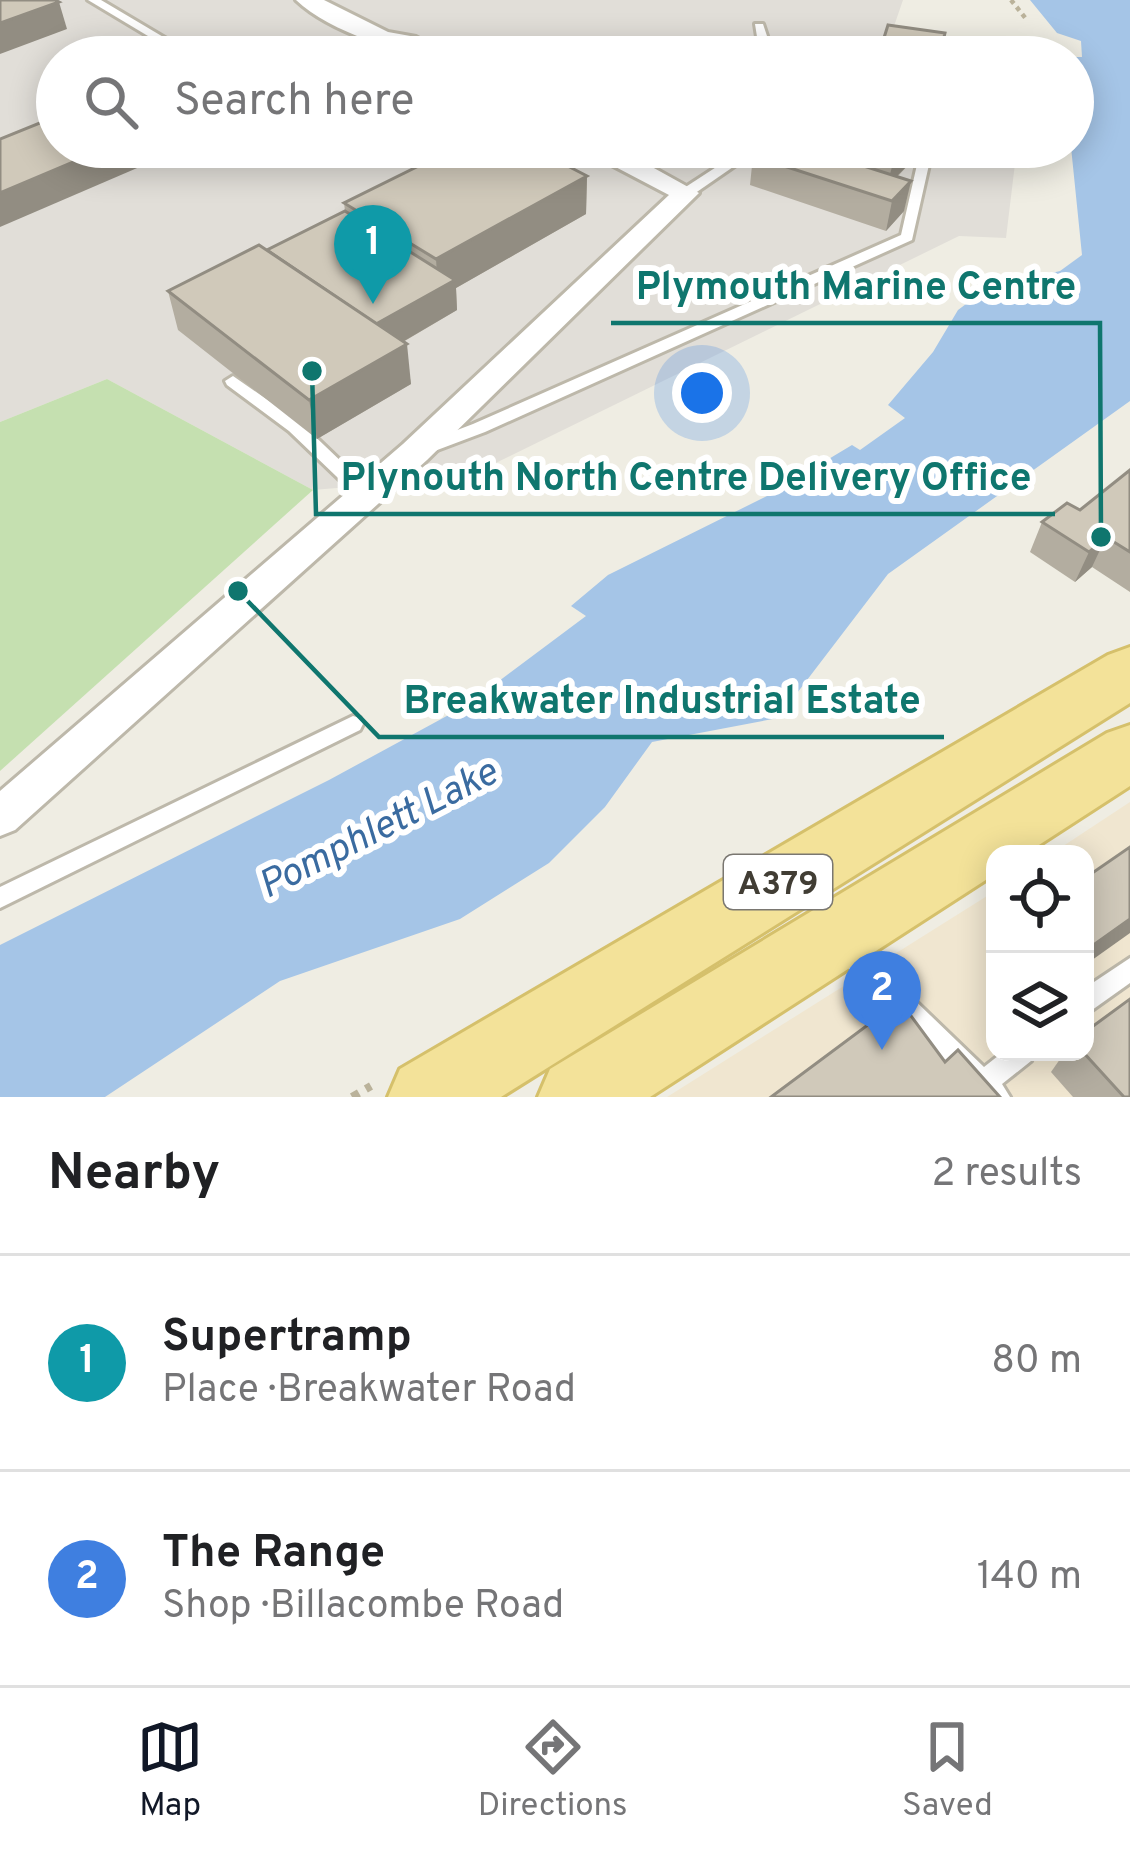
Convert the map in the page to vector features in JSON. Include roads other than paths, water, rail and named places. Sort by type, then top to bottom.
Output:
[{"type":"main road","name":"A379","points":[[428,1097],[1130,672]]},
{"type":"main road","name":"A379","points":[[578,1097],[1130,752]]},
{"type":"main road","name":"A379","points":[[738,907],[834,938]]},
{"type":"street","points":[[307,0],[367,36]]},
{"type":"street","points":[[0,817],[415,452],[686,193],[640,168]]},
{"type":"lane","points":[[93,0],[155,36]]},
{"type":"lane","points":[[759,26],[762,36]]},
{"type":"lane","points":[[686,193],[724,168]]},
{"type":"lane","points":[[415,452],[479,428],[907,237],[922,168]]},
{"type":"lane","points":[[233,381],[295,428],[366,495]]},
{"type":"lane","points":[[0,898],[352,724]]},
{"type":"lane","points":[[834,938],[991,1090],[1015,1061]]},
{"type":"lane","points":[[1094,996],[1130,969]]},
{"type":"water","name":"Pomphlett Lake","points":[[1030,0],[1130,0],[1130,401],[888,574],[778,718],[652,742],[605,807],[549,863],[460,919],[280,981],[105,1097],[0,1097],[0,945],[329,780],[467,705],[586,616],[571,606],[608,575],[767,496],[852,445],[860,450],[905,418],[888,405],[933,352],[958,310],[986,289],[1060,271],[1082,255],[1073,168],[1094,168],[1094,36],[1057,33]]},
{"type":"place","name":"Supertramp","points":[[373,304]]},
{"type":"place","name":"Plynouth North Centre Delivery Office","points":[[312,371]]},
{"type":"place","name":"Plymouth Marine Centre","points":[[1101,537]]},
{"type":"place","name":"Breakwater Industrial Estate","points":[[238,591]]},
{"type":"place","name":"The Range","points":[[882,1050]]}]
